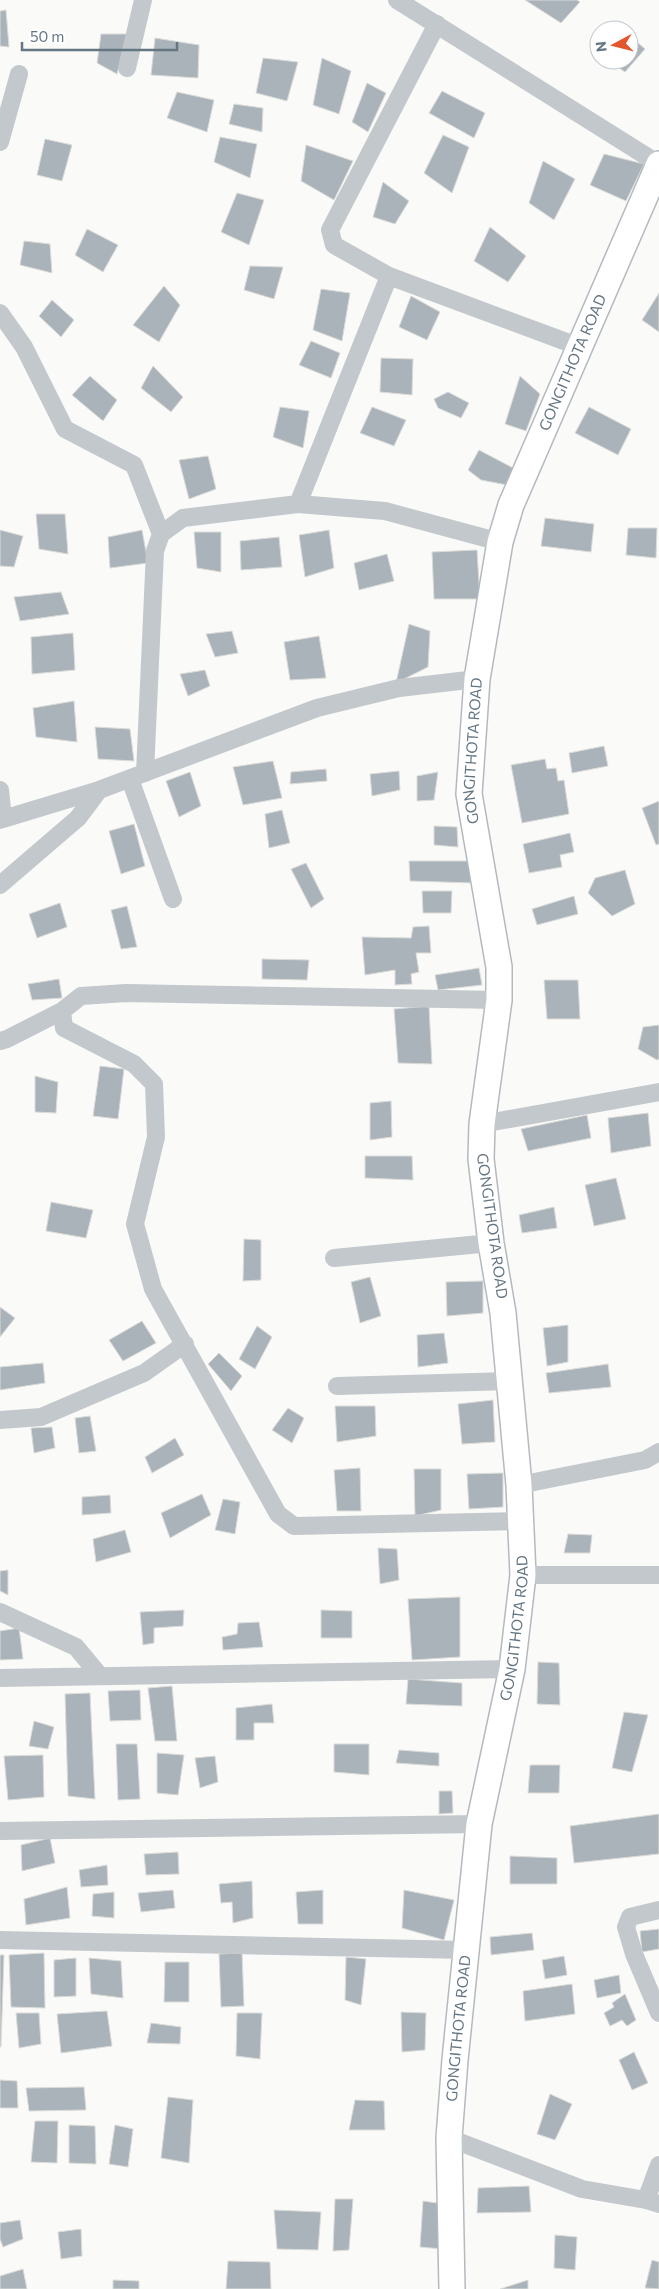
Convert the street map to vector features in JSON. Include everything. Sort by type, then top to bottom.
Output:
[{"type":"street","points":[[127,68],[143,0]]},
{"type":"street","points":[[397,0],[659,164]]},
{"type":"street","points":[[437,24],[330,230],[334,245],[389,276],[580,347]]},
{"type":"street","points":[[0,142],[19,74]]},
{"type":"street","name":"GONGITHOTA ROAD","points":[[452,2289],[449,2138],[454,2060],[479,1824],[512,1668],[523,1575],[519,1485],[504,1313],[491,1244],[481,1158],[482,1124],[499,1000],[499,966],[469,794],[477,679],[500,542],[511,505],[659,164]]},
{"type":"street","points":[[298,504],[389,276]]},
{"type":"street","points":[[0,313],[24,346],[65,429],[134,465],[161,534]]},
{"type":"street","points":[[173,899],[137,776],[155,551],[161,534],[183,518],[298,504],[385,511],[500,542]]},
{"type":"street","points":[[0,790],[2,819],[99,790],[316,708],[399,688],[477,679]]},
{"type":"street","points":[[0,885],[78,818],[99,790]]},
{"type":"street","points":[[0,1041],[62,1011],[80,996],[126,993],[499,1000]]},
{"type":"street","points":[[62,1011],[64,1028],[134,1064],[154,1084],[156,1137],[135,1224],[152,1288],[185,1344],[278,1514],[294,1526],[521,1521]]},
{"type":"street","points":[[482,1124],[659,1092]]},
{"type":"street","points":[[334,1258],[491,1244]]},
{"type":"street","points":[[0,1420],[41,1417],[144,1373],[185,1344]]},
{"type":"street","points":[[337,1386],[510,1381]]},
{"type":"street","points":[[519,1485],[645,1460],[659,1452]]},
{"type":"street","points":[[523,1575],[659,1575]]},
{"type":"street","points":[[0,1612],[76,1647],[100,1676]]},
{"type":"street","points":[[0,1678],[512,1668]]},
{"type":"street","points":[[0,1831],[479,1824]]},
{"type":"street","points":[[659,1910],[630,1917],[626,1927],[634,1954],[659,2013]]},
{"type":"street","points":[[0,1940],[467,1950]]},
{"type":"street","points":[[449,2138],[582,2189],[652,2202],[659,2165]]},
{"type":"building","points":[[525,0],[577,0],[580,2],[561,23]]},
{"type":"building","points":[[6,10],[9,47],[0,46],[0,11]]},
{"type":"building","points":[[101,34],[127,34],[117,74],[97,63]]},
{"type":"building","points":[[155,38],[199,45],[198,78],[151,75]]},
{"type":"building","points":[[639,44],[645,49],[639,56]]},
{"type":"building","points":[[263,58],[298,62],[287,101],[256,93]]},
{"type":"building","points":[[322,58],[351,71],[339,114],[313,105]]},
{"type":"building","points":[[367,83],[386,93],[368,132],[352,122]]},
{"type":"building","points":[[442,91],[485,113],[474,138],[429,113]]},
{"type":"building","points":[[177,92],[214,100],[207,132],[167,118]]},
{"type":"building","points":[[234,104],[263,108],[262,132],[229,124]]},
{"type":"building","points":[[443,135],[469,147],[452,193],[424,173]]},
{"type":"building","points":[[220,137],[257,144],[250,178],[214,162]]},
{"type":"building","points":[[45,139],[72,145],[62,181],[37,175]]},
{"type":"building","points":[[306,145],[353,161],[334,200],[301,181]]},
{"type":"building","points":[[604,154],[644,164],[626,201],[590,185]]},
{"type":"building","points":[[543,161],[575,179],[554,220],[529,203]]},
{"type":"building","points":[[383,182],[409,201],[395,224],[373,217]]},
{"type":"building","points":[[237,193],[264,200],[249,245],[221,232]]},
{"type":"building","points":[[490,227],[526,256],[508,282],[474,261]]},
{"type":"building","points":[[87,229],[118,245],[103,272],[75,255]]},
{"type":"building","points":[[24,241],[50,244],[52,273],[20,265]]},
{"type":"building","points":[[250,266],[283,267],[274,299],[244,290]]},
{"type":"building","points":[[164,286],[180,305],[159,342],[133,325]]},
{"type":"building","points":[[321,289],[350,293],[342,341],[313,330]]},
{"type":"building","points":[[659,293],[659,332],[642,320]]},
{"type":"building","points":[[411,296],[440,312],[427,340],[399,327]]},
{"type":"building","points":[[52,300],[74,320],[61,337],[39,316]]},
{"type":"building","points":[[311,341],[340,353],[331,378],[299,365]]},
{"type":"building","points":[[381,358],[413,359],[412,395],[380,392]]},
{"type":"building","points":[[153,366],[183,397],[171,412],[141,388]]},
{"type":"building","points":[[90,376],[117,400],[103,421],[72,395]]},
{"type":"building","points":[[520,376],[540,394],[526,431],[505,424]]},
{"type":"building","points":[[448,392],[469,403],[461,418],[438,408],[434,399]]},
{"type":"building","points":[[280,407],[309,411],[303,448],[273,437]]},
{"type":"building","points":[[372,407],[406,420],[394,446],[360,433]]},
{"type":"building","points":[[589,407],[631,429],[618,455],[575,433]]},
{"type":"building","points":[[479,450],[515,469],[507,485],[481,480],[468,470]]},
{"type":"building","points":[[208,456],[216,489],[189,499],[179,460]]},
{"type":"building","points":[[36,514],[65,514],[68,554],[39,549]]},
{"type":"building","points":[[545,518],[594,524],[591,552],[541,546]]},
{"type":"building","points":[[628,528],[657,528],[656,558],[626,555]]},
{"type":"building","points":[[0,530],[23,536],[14,567],[0,566]]},
{"type":"building","points":[[142,530],[148,563],[110,568],[108,537]]},
{"type":"building","points":[[329,530],[334,568],[305,577],[299,535]]},
{"type":"building","points":[[194,532],[221,532],[221,572],[197,568]]},
{"type":"building","points":[[279,537],[282,567],[241,570],[240,541]]},
{"type":"building","points":[[477,550],[480,599],[434,599],[432,552]]},
{"type":"building","points":[[387,554],[394,581],[359,590],[354,563]]},
{"type":"building","points":[[61,592],[69,614],[20,621],[14,597]]},
{"type":"building","points":[[409,624],[430,631],[428,667],[396,683]]},
{"type":"building","points":[[232,631],[238,653],[215,657],[206,634]]},
{"type":"building","points":[[73,633],[75,670],[32,674],[31,637]]},
{"type":"building","points":[[319,636],[326,678],[290,680],[284,642]]},
{"type":"building","points":[[205,670],[210,686],[188,696],[180,674]]},
{"type":"building","points":[[74,701],[77,742],[36,737],[33,708]]},
{"type":"building","points":[[95,727],[130,729],[134,761],[98,759]]},
{"type":"building","points":[[604,746],[608,766],[572,773],[569,753]]},
{"type":"building","points":[[545,759],[547,769],[556,768],[558,781],[564,780],[569,814],[522,823],[511,765]]},
{"type":"building","points":[[273,761],[282,798],[243,805],[233,767]]},
{"type":"building","points":[[326,769],[327,781],[290,784],[291,772]]},
{"type":"building","points":[[399,771],[400,790],[372,796],[370,774]]},
{"type":"building","points":[[190,772],[201,806],[179,817],[166,781]]},
{"type":"building","points":[[438,772],[434,800],[417,801],[417,776]]},
{"type":"building","points":[[659,801],[659,844],[656,845],[642,808]]},
{"type":"building","points":[[282,810],[290,843],[269,848],[265,814]]},
{"type":"building","points":[[134,824],[145,866],[121,874],[109,831]]},
{"type":"building","points":[[434,826],[457,827],[458,847],[434,845]]},
{"type":"building","points":[[570,833],[574,852],[560,855],[562,867],[529,873],[523,844]]},
{"type":"building","points":[[409,861],[474,861],[474,883],[410,881]]},
{"type":"building","points":[[306,863],[324,899],[311,908],[291,869]]},
{"type":"building","points":[[625,870],[635,904],[612,916],[588,893],[595,878]]},
{"type":"building","points":[[422,891],[452,891],[451,913],[423,913]]},
{"type":"building","points":[[574,896],[578,914],[537,925],[532,909]]},
{"type":"building","points":[[60,903],[67,927],[37,938],[29,914]]},
{"type":"building","points":[[127,906],[137,947],[121,949],[111,910]]},
{"type":"building","points":[[429,926],[431,953],[416,953],[419,972],[411,974],[412,984],[395,985],[395,970],[365,975],[362,937],[411,938],[413,927]]},
{"type":"building","points":[[262,959],[309,960],[307,980],[262,979]]},
{"type":"building","points":[[479,968],[482,985],[438,990],[435,975]]},
{"type":"building","points":[[59,979],[62,998],[32,1000],[28,984]]},
{"type":"building","points":[[544,980],[578,980],[580,1019],[547,1019]]},
{"type":"building","points":[[429,1006],[432,1064],[398,1063],[394,1009]]},
{"type":"building","points":[[659,1025],[659,1059],[657,1060],[638,1049],[643,1027]]},
{"type":"building","points":[[100,1066],[124,1069],[118,1119],[93,1116]]},
{"type":"building","points":[[35,1076],[58,1082],[56,1113],[35,1112]]},
{"type":"building","points":[[391,1101],[392,1137],[370,1140],[370,1103]]},
{"type":"building","points":[[648,1113],[651,1146],[611,1153],[608,1118]]},
{"type":"building","points":[[587,1115],[591,1138],[528,1151],[521,1129]]},
{"type":"building","points":[[365,1156],[412,1156],[413,1180],[365,1178]]},
{"type":"building","points":[[616,1178],[626,1219],[594,1226],[585,1185]]},
{"type":"building","points":[[51,1202],[93,1210],[86,1238],[46,1231]]},
{"type":"building","points":[[554,1207],[557,1228],[522,1233],[519,1215]]},
{"type":"building","points":[[244,1239],[261,1240],[261,1280],[243,1281]]},
{"type":"building","points":[[370,1277],[381,1316],[360,1323],[351,1282]]},
{"type":"building","points":[[483,1281],[483,1313],[447,1316],[446,1282]]},
{"type":"building","points":[[0,1307],[15,1318],[0,1337]]},
{"type":"building","points":[[142,1321],[156,1343],[123,1361],[109,1340]]},
{"type":"building","points":[[568,1325],[568,1362],[547,1366],[543,1328]]},
{"type":"building","points":[[257,1326],[272,1337],[255,1369],[239,1359]]},
{"type":"building","points":[[444,1333],[448,1363],[418,1367],[417,1335]]},
{"type":"building","points":[[219,1353],[242,1376],[231,1391],[208,1364]]},
{"type":"building","points":[[43,1363],[45,1383],[0,1390],[0,1367]]},
{"type":"building","points":[[608,1364],[611,1387],[549,1393],[546,1373]]},
{"type":"building","points":[[493,1400],[495,1442],[462,1444],[458,1404]]},
{"type":"building","points":[[335,1406],[375,1406],[376,1436],[337,1442]]},
{"type":"building","points":[[288,1408],[304,1418],[292,1443],[272,1430]]},
{"type":"building","points":[[90,1416],[96,1451],[79,1453],[75,1418]]},
{"type":"building","points":[[52,1427],[55,1448],[34,1453],[31,1428]]},
{"type":"building","points":[[175,1438],[184,1455],[152,1473],[145,1457]]},
{"type":"building","points":[[360,1468],[361,1511],[337,1511],[334,1470]]},
{"type":"building","points":[[414,1469],[441,1469],[441,1510],[415,1516]]},
{"type":"building","points":[[503,1473],[503,1507],[469,1509],[467,1474]]},
{"type":"building","points":[[202,1494],[211,1515],[170,1538],[161,1513]]},
{"type":"building","points":[[110,1495],[111,1513],[82,1515],[82,1497]]},
{"type":"building","points":[[223,1499],[240,1502],[235,1534],[215,1530]]},
{"type":"building","points":[[125,1530],[131,1552],[96,1562],[93,1539]]},
{"type":"building","points":[[568,1534],[592,1535],[590,1553],[564,1553]]},
{"type":"building","points":[[378,1548],[397,1549],[399,1580],[380,1584]]},
{"type":"building","points":[[8,1570],[8,1595],[0,1591],[0,1571]]},
{"type":"building","points":[[460,1597],[460,1657],[412,1660],[408,1599]]},
{"type":"building","points":[[184,1610],[183,1626],[154,1628],[154,1643],[143,1645],[140,1612]]},
{"type":"building","points":[[321,1610],[352,1611],[352,1638],[321,1638]]},
{"type":"building","points":[[259,1622],[263,1647],[223,1650],[222,1637],[237,1634],[238,1623]]},
{"type":"building","points":[[19,1628],[23,1659],[0,1660],[0,1631]]},
{"type":"building","points":[[538,1662],[559,1663],[560,1705],[537,1704]]},
{"type":"building","points":[[408,1679],[462,1683],[462,1706],[406,1704]]},
{"type":"building","points":[[172,1686],[177,1741],[155,1741],[148,1688]]},
{"type":"building","points":[[140,1690],[141,1720],[110,1721],[108,1691]]},
{"type":"building","points":[[90,1693],[95,1799],[68,1796],[65,1694]]},
{"type":"building","points":[[272,1704],[274,1723],[254,1723],[254,1740],[236,1740],[236,1708]]},
{"type":"building","points":[[624,1712],[648,1715],[632,1772],[612,1768]]},
{"type":"building","points":[[34,1721],[54,1727],[48,1749],[29,1746]]},
{"type":"building","points":[[116,1744],[137,1744],[140,1799],[118,1800]]},
{"type":"building","points":[[334,1744],[369,1744],[369,1775],[334,1772]]},
{"type":"building","points":[[399,1750],[439,1753],[439,1766],[396,1763]]},
{"type":"building","points":[[157,1753],[184,1755],[178,1795],[157,1793]]},
{"type":"building","points":[[43,1755],[44,1797],[8,1800],[4,1756]]},
{"type":"building","points":[[215,1756],[218,1782],[200,1788],[195,1758]]},
{"type":"building","points":[[530,1765],[560,1765],[559,1793],[528,1793]]},
{"type":"building","points":[[439,1791],[452,1791],[453,1813],[439,1814]]},
{"type":"building","points":[[659,1814],[659,1854],[574,1863],[570,1826]]},
{"type":"building","points":[[50,1838],[55,1863],[22,1871],[21,1845]]},
{"type":"building","points":[[178,1852],[179,1874],[146,1875],[144,1854]]},
{"type":"building","points":[[510,1856],[557,1858],[557,1884],[510,1884]]},
{"type":"building","points":[[107,1865],[108,1885],[81,1887],[79,1870]]},
{"type":"building","points":[[252,1881],[253,1918],[233,1923],[232,1902],[221,1903],[219,1884]]},
{"type":"building","points":[[67,1887],[70,1918],[26,1925],[24,1899]]},
{"type":"building","points":[[173,1890],[175,1908],[141,1912],[138,1893]]},
{"type":"building","points":[[323,1890],[323,1924],[298,1924],[296,1892]]},
{"type":"building","points":[[404,1890],[454,1900],[444,1940],[402,1928]]},
{"type":"building","points":[[114,1892],[114,1918],[92,1916],[93,1894]]},
{"type":"building","points":[[659,1929],[659,1949],[642,1952],[640,1931]]},
{"type":"building","points":[[532,1933],[534,1950],[491,1955],[490,1937]]},
{"type":"building","points":[[44,1953],[45,2008],[11,2007],[9,1955]]},
{"type":"building","points":[[242,1953],[244,2006],[221,2007],[219,1954]]},
{"type":"building","points":[[0,1955],[4,1955],[1,2047],[0,2047]]},
{"type":"building","points":[[564,1956],[567,1975],[545,1979],[542,1960]]},
{"type":"building","points":[[346,1957],[366,1959],[361,2005],[345,2000]]},
{"type":"building","points":[[76,1958],[76,1996],[54,1997],[54,1960]]},
{"type":"building","points":[[89,1958],[121,1961],[123,1998],[91,1994]]},
{"type":"building","points":[[165,1962],[189,1962],[189,2002],[164,2002]]},
{"type":"building","points":[[619,1975],[621,1993],[597,1998],[594,1980]]},
{"type":"building","points":[[572,1984],[575,2014],[525,2021],[523,1991]]},
{"type":"building","points":[[625,1994],[636,2020],[627,2026],[622,2020],[610,2026],[604,2013],[614,2007],[612,2003]]},
{"type":"building","points":[[107,2011],[112,2046],[61,2053],[57,2014]]},
{"type":"building","points":[[401,2012],[426,2013],[425,2050],[402,2052]]},
{"type":"building","points":[[16,2013],[39,2013],[41,2044],[19,2048]]},
{"type":"building","points":[[237,2013],[262,2013],[260,2059],[236,2056]]},
{"type":"building","points":[[151,2023],[181,2027],[180,2044],[147,2043]]},
{"type":"building","points":[[634,2052],[648,2083],[632,2090],[619,2060]]},
{"type":"building","points":[[0,2080],[17,2081],[18,2108],[0,2108]]},
{"type":"building","points":[[84,2087],[86,2110],[29,2111],[26,2088]]},
{"type":"building","points":[[550,2094],[572,2104],[555,2140],[537,2134]]},
{"type":"building","points":[[168,2097],[193,2100],[189,2163],[161,2158]]},
{"type":"building","points":[[355,2100],[384,2101],[385,2130],[349,2130]]},
{"type":"building","points":[[35,2121],[58,2121],[57,2163],[31,2162]]},
{"type":"building","points":[[69,2125],[95,2126],[96,2164],[69,2163]]},
{"type":"building","points":[[115,2125],[133,2129],[128,2167],[109,2164]]},
{"type":"building","points":[[529,2186],[531,2212],[477,2213],[478,2188]]},
{"type":"building","points":[[335,2199],[353,2199],[349,2250],[333,2251]]},
{"type":"building","points":[[423,2201],[444,2204],[442,2249],[420,2247]]},
{"type":"building","points":[[274,2210],[321,2212],[318,2250],[277,2249]]},
{"type":"building","points":[[20,2220],[23,2239],[3,2247],[0,2239],[0,2223]]},
{"type":"building","points":[[81,2229],[82,2256],[61,2259],[58,2232]]},
{"type":"building","points":[[555,2235],[577,2237],[575,2270],[554,2268]]},
{"type":"building","points":[[652,2260],[659,2262],[659,2289],[645,2288]]},
{"type":"building","points":[[228,2261],[270,2262],[271,2289],[226,2289]]},
{"type":"building","points":[[23,2269],[27,2289],[0,2289],[0,2276]]},
{"type":"building","points":[[113,2280],[139,2281],[139,2289],[113,2289]]},
{"type":"building","points":[[528,2280],[528,2289],[500,2289]]}]
